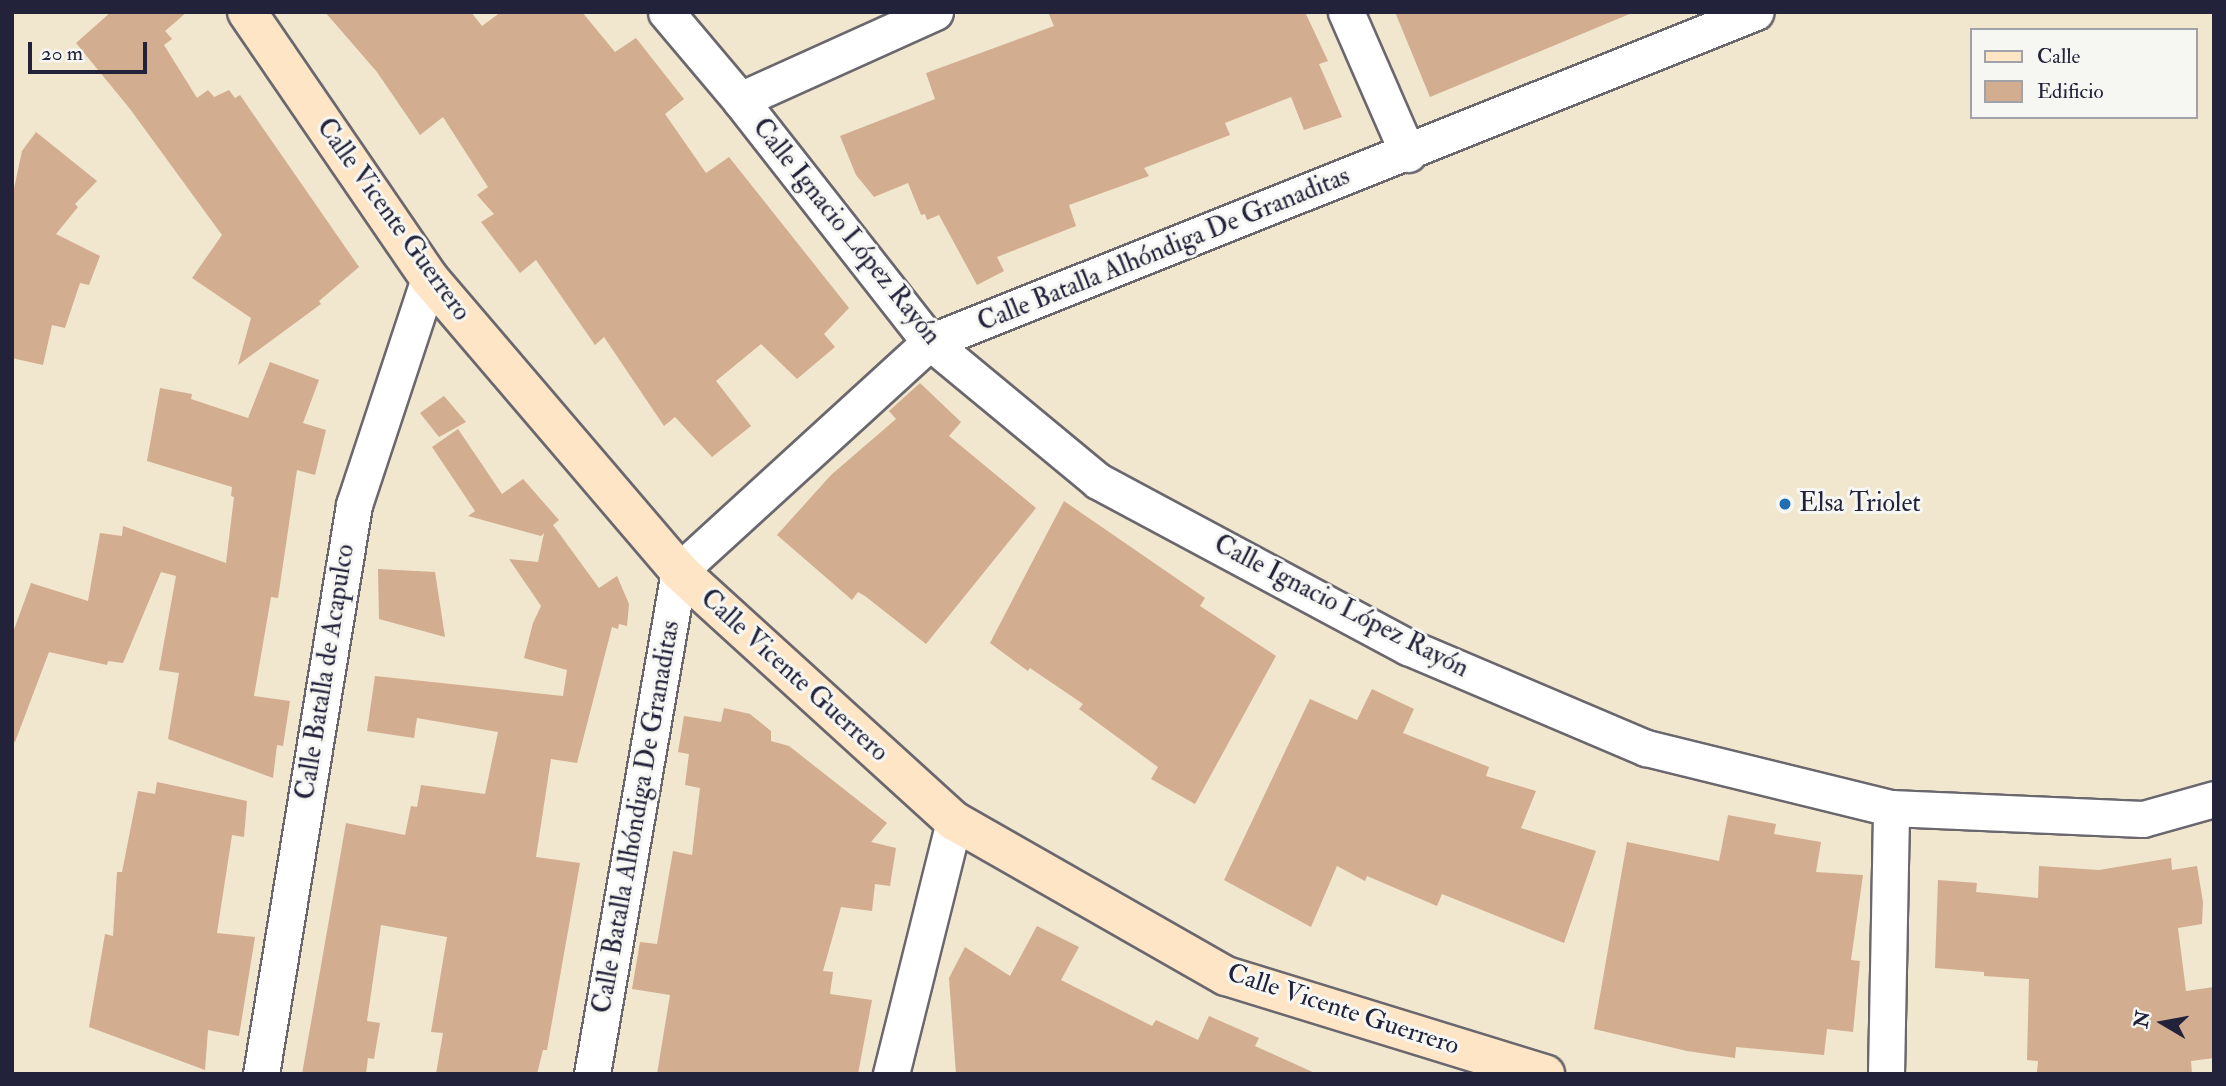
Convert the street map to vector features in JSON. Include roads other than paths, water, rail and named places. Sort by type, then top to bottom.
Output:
[{"type":"street","name":"Calle Vicente Guerrero","points":[[247,12],[429,278],[680,571],[954,821],[1226,976],[1545,1074]]},
{"type":"street","name":"Calle Ignacio López Rayón","points":[[666,12],[740,100],[930,342],[1098,481],[1408,647],[1646,748],[1891,807],[2143,819],[2214,799]]},
{"type":"street","points":[[740,100],[935,12]]},
{"type":"street","points":[[1346,12],[1408,154]]},
{"type":"street","name":"Calle Batalla Alhóndiga De Granaditas","points":[[592,1074],[680,571],[930,342],[1408,154],[1756,12]]},
{"type":"street","name":"Calle Batalla de Acapulco","points":[[261,1074],[354,505],[429,278]]},
{"type":"street","points":[[1886,1074],[1891,807]]},
{"type":"street","points":[[891,1074],[954,821]]},
{"type":"place","name":"Elsa Triolet","points":[[1785,504]]}]
